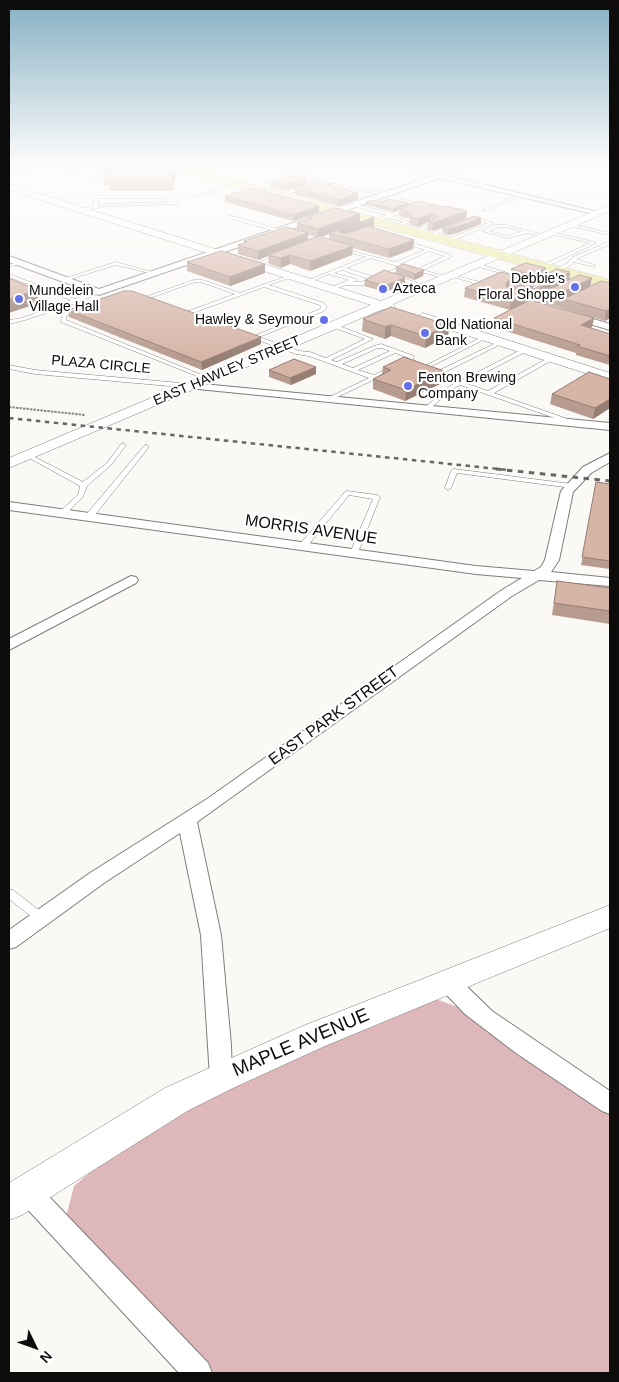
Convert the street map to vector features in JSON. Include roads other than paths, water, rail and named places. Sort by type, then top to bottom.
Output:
[{"type":"main road","points":[[407,230],[500,256],[542,272],[604,286]]},
{"type":"main road","name":"MAPLE AVENUE","points":[[18,1197],[177,1099],[221,1078],[314,1036],[610,916]]},
{"type":"street","points":[[146,230],[610,377]]},
{"type":"street","points":[[9,259],[98,292],[277,230]]},
{"type":"street","name":"EAST HAWLEY STREET","points":[[9,463],[558,230]]},
{"type":"street","points":[[526,306],[548,309]]},
{"type":"street","points":[[566,314],[610,326]]},
{"type":"street","points":[[192,386],[610,427]]},
{"type":"street","name":"EAST PARK STREET","points":[[9,941],[98,878],[187,820],[492,603],[546,570],[552,560],[566,491],[586,470],[610,457]]},
{"type":"street","name":"MORRIS AVENUE","points":[[9,506],[302,547],[536,576],[610,582]]},
{"type":"street","points":[[9,645],[131,580]]},
{"type":"street","points":[[187,820],[211,936],[221,1078]]},
{"type":"street","points":[[448,982],[484,1017],[610,1104]]},
{"type":"street","points":[[18,1197],[198,1373]]},
{"type":"lane","points":[[280,230],[329,245]]},
{"type":"lane","points":[[407,230],[430,236],[450,256],[419,270]]},
{"type":"lane","points":[[395,264],[430,236],[443,230]]},
{"type":"lane","points":[[451,242],[476,230]]},
{"type":"lane","points":[[451,242],[488,230]]},
{"type":"lane","points":[[595,230],[610,234]]},
{"type":"lane","points":[[484,232],[508,237],[527,231],[594,243],[542,272],[532,285]]},
{"type":"lane","points":[[310,245],[328,238]]},
{"type":"lane","points":[[542,272],[574,260],[610,242]]},
{"type":"lane","points":[[337,247],[395,264],[486,286]]},
{"type":"lane","points":[[255,265],[282,255]]},
{"type":"lane","points":[[308,281],[371,257]]},
{"type":"lane","points":[[574,260],[593,266]]},
{"type":"lane","points":[[9,266],[19,263]]},
{"type":"lane","points":[[65,279],[116,263],[153,273]]},
{"type":"lane","points":[[477,265],[506,275]]},
{"type":"lane","points":[[405,266],[386,274],[426,287]]},
{"type":"lane","points":[[342,268],[372,278],[362,284],[346,283]]},
{"type":"lane","points":[[480,284],[512,271]]},
{"type":"lane","points":[[330,272],[354,280],[331,289]]},
{"type":"lane","points":[[9,275],[77,300]]},
{"type":"lane","points":[[188,313],[290,276]]},
{"type":"lane","points":[[515,280],[532,285],[540,290]]},
{"type":"lane","points":[[145,298],[194,281],[201,281],[239,294]]},
{"type":"lane","points":[[255,337],[322,310],[324,307],[322,304],[263,285]]},
{"type":"lane","points":[[114,287],[124,290]]},
{"type":"lane","points":[[526,306],[560,289]]},
{"type":"lane","points":[[9,322],[23,319],[98,292]]},
{"type":"lane","points":[[137,295],[152,300]]},
{"type":"lane","points":[[82,308],[64,315],[63,321],[209,379]]},
{"type":"lane","points":[[181,311],[195,316]]},
{"type":"lane","points":[[472,333],[513,312]]},
{"type":"lane","points":[[326,360],[370,339],[334,326]]},
{"type":"lane","points":[[240,332],[287,346],[298,353],[310,354],[373,377]]},
{"type":"lane","points":[[422,369],[486,337]]},
{"type":"lane","points":[[437,374],[502,342]]},
{"type":"lane","points":[[327,400],[404,363],[412,357],[381,346],[337,364]]},
{"type":"lane","points":[[425,410],[452,387],[525,350]]},
{"type":"lane","points":[[353,370],[395,351]]},
{"type":"lane","points":[[489,393],[552,358]]},
{"type":"lane","points":[[404,363],[578,424]]},
{"type":"lane","name":"PLAZA CIRCLE","points":[[9,367],[35,372],[192,386]]},
{"type":"lane","points":[[61,514],[81,496],[84,485],[108,464],[123,445]]},
{"type":"lane","points":[[88,518],[146,447]]},
{"type":"lane","points":[[28,456],[84,485]]},
{"type":"lane","points":[[448,488],[454,470],[572,486]]},
{"type":"lane","points":[[302,547],[347,493],[378,496],[354,553]]},
{"type":"lane","points":[[9,893],[41,918]]},
{"type":"railway","points":[[9,418],[508,470]]},
{"type":"railway","points":[[496,469],[610,481]]},
{"type":"place","name":"Debbie's Floral Shoppe","points":[[575,287]]},
{"type":"place","name":"Azteca","points":[[383,289]]},
{"type":"place","name":"Mundelein Village Hall","points":[[19,299]]},
{"type":"place","name":"Hawley & Seymour","points":[[324,320]]},
{"type":"place","name":"Old National Bank","points":[[425,333]]},
{"type":"place","name":"Fenton Brewing Company","points":[[408,386]]}]
